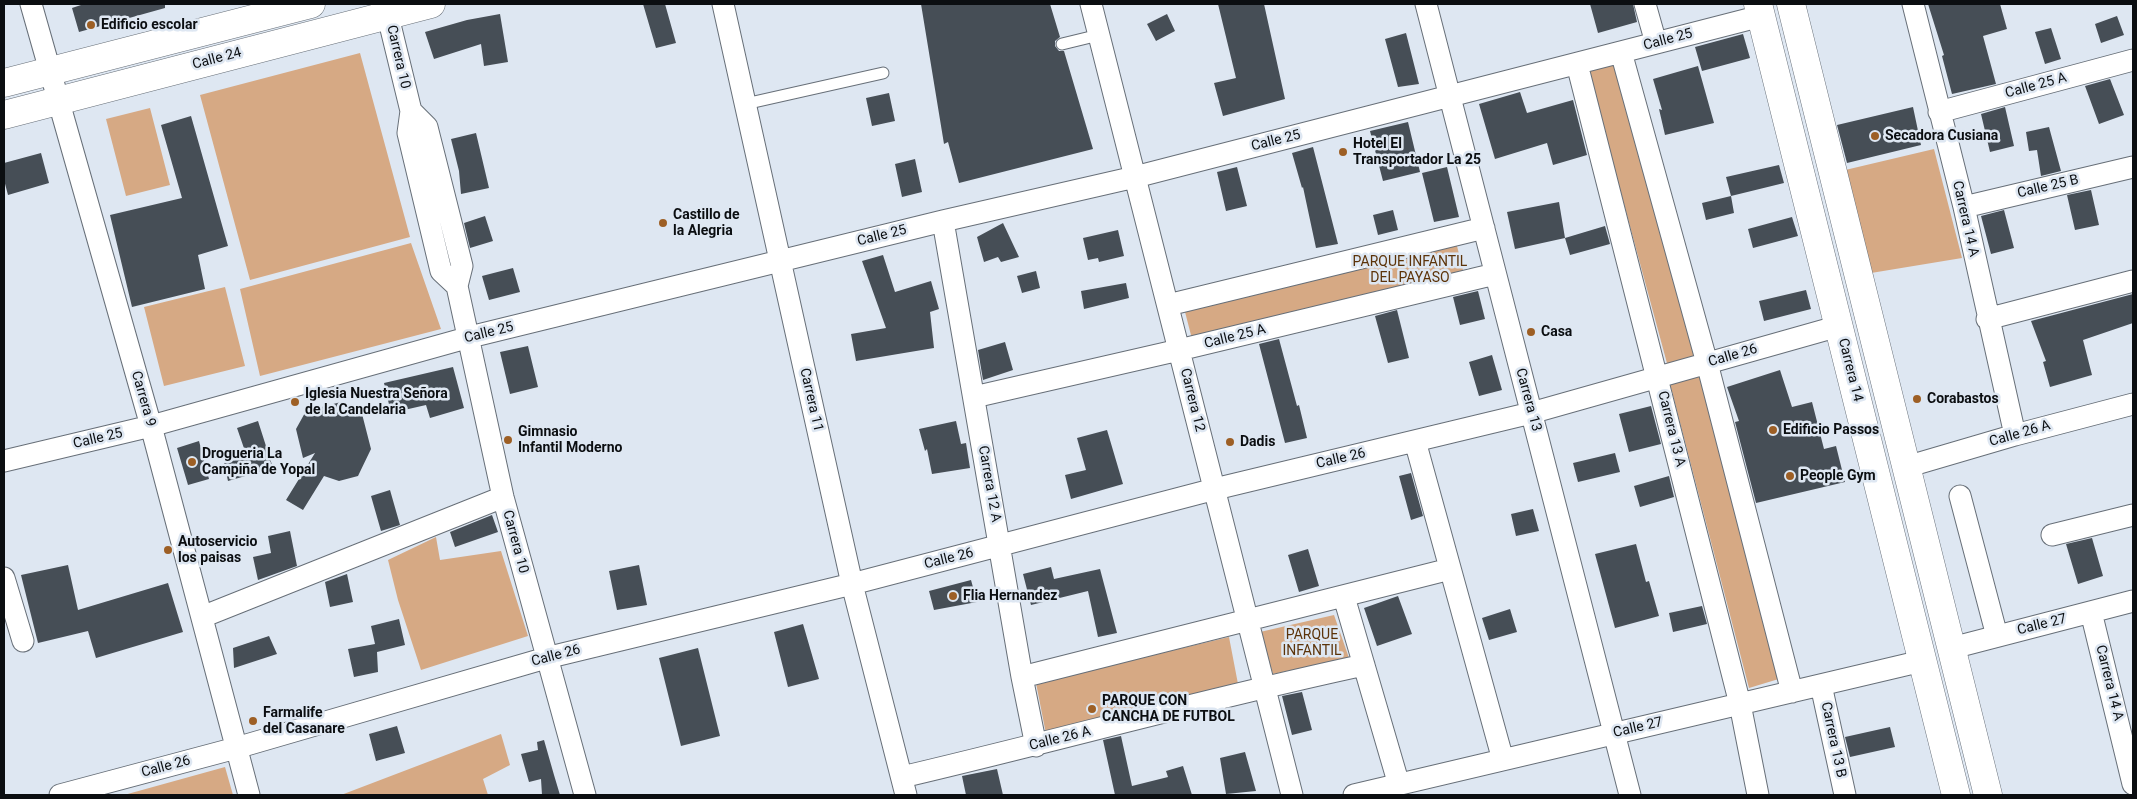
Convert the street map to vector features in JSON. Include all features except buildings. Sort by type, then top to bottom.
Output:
[{"type":"street","name":"Carrera 9","points":[[31,4],[151,426],[249,795]]},
{"type":"street","points":[[4,83],[311,4]]},
{"type":"street","name":"Calle 24","points":[[4,115],[387,9],[431,4]]},
{"type":"street","name":"Carrera 11","points":[[723,4],[852,584],[904,786]]},
{"type":"street","name":"Carrera 12","points":[[1091,4],[1292,795]]},
{"type":"street","name":"Carrera 13","points":[[1426,4],[1630,795]]},
{"type":"street","points":[[1646,4],[1656,43]]},
{"type":"street","points":[[1791,4],[1988,795]]},
{"type":"street","name":"Carrera 14 A","points":[[1914,4],[1939,112],[1964,207],[1987,319],[2015,435]]},
{"type":"street","name":"Carrera 10","points":[[387,9],[411,111],[408,133],[441,271],[457,286],[470,337],[504,498],[546,658],[585,795]]},
{"type":"street","name":"Calle 25","points":[[4,461],[151,426],[470,337],[943,221],[1135,177],[1450,97],[1656,43],[1760,10]]},
{"type":"street","name":"Carrera 14","points":[[1760,10],[1956,795]]},
{"type":"street","points":[[1621,52],[1707,363],[1792,692]]},
{"type":"street","name":"Calle 25 A","points":[[1939,112],[2133,60]]},
{"type":"street","name":"Carrera 13 A","points":[[1577,64],[1740,704],[1758,795]]},
{"type":"street","name":"Calle 25 B","points":[[1964,207],[2133,167]]},
{"type":"street","name":"Carrera 12 A","points":[[943,221],[1022,677],[1036,746]]},
{"type":"street","points":[[1168,305],[1484,228]]},
{"type":"street","name":"Calle 25 A","points":[[974,397],[1495,274]]},
{"type":"street","points":[[1987,319],[2133,281]]},
{"type":"street","name":"Calle 26","points":[[60,795],[236,748],[546,658],[852,584],[1215,489],[1531,413],[1839,326]]},
{"type":"street","name":"Calle 26 A","points":[[1906,467],[2015,435],[2133,404]]},
{"type":"street","points":[[1415,442],[1503,760]]},
{"type":"street","points":[[1960,496],[1997,636]]},
{"type":"street","points":[[202,617],[504,498]]},
{"type":"street","points":[[2052,535],[2133,515]]},
{"type":"street","points":[[1022,677],[1450,570]]},
{"type":"street","points":[[4,578],[24,641]]},
{"type":"street","points":[[1344,597],[1399,785]]},
{"type":"street","name":"Calle 27","points":[[1952,648],[2133,601]]},
{"type":"street","name":"Carrera 14 A","points":[[2092,612],[2130,757],[2133,784]]},
{"type":"street","name":"Calle 27","points":[[1354,795],[1922,661]]},
{"type":"street","name":"Calle 26 A","points":[[904,786],[1036,746],[1265,686],[1364,665]]},
{"type":"street","name":"Carrera 13 B","points":[[1821,685],[1845,795]]},
{"type":"lane","points":[[1062,44],[1099,36]]},
{"type":"lane","points":[[746,104],[883,73]]},
{"type":"green space","points":[[360,53],[410,237],[250,280],[200,95]]},
{"type":"green space","points":[[1618,59],[1701,358],[1668,367],[1587,67]]},
{"type":"green space","points":[[150,108],[170,185],[126,196],[106,119]]},
{"type":"green space","points":[[1934,149],[1962,258],[1865,274],[1841,171]]},
{"type":"green space","name":"PARQUE INFANTIL DEL PAYASO","points":[[1456,242],[1464,274],[1192,339],[1184,308]]},
{"type":"green space","points":[[411,243],[441,329],[260,376],[240,289]]},
{"type":"green space","points":[[225,287],[245,366],[164,386],[144,307]]},
{"type":"green space","points":[[1702,375],[1782,678],[1749,688],[1670,384]]},
{"type":"green space","points":[[436,537],[440,560],[501,551],[528,636],[421,670],[398,600],[388,560]]},
{"type":"green space","name":"PARQUE INFANTIL","points":[[1334,615],[1349,658],[1273,674],[1260,632]]},
{"type":"green space","name":"PARQUE CON CANCHA DE FUTBOL","points":[[1229,637],[1238,684],[1046,734],[1036,683]]},
{"type":"green space","points":[[501,734],[510,765],[483,779],[488,795],[341,795]]},
{"type":"green space","points":[[225,767],[233,795],[124,795]]},
{"type":"place","name":"Edificio escolar","points":[[91,25]]},
{"type":"place","name":"Secadora Cusiana","points":[[1875,136]]},
{"type":"place","name":"Hotel El Transportador La 25","points":[[1343,152]]},
{"type":"place","name":"Castillo de la Alegria","points":[[663,223]]},
{"type":"place","name":"Casa","points":[[1531,332]]},
{"type":"place","name":"Corabastos","points":[[1917,399]]},
{"type":"place","name":"Iglesia Nuestra Señora de la Candelaria","points":[[295,402]]},
{"type":"place","name":"Edificio Passos","points":[[1773,430]]},
{"type":"place","name":"Gimnasio Infantil Moderno","points":[[508,440]]},
{"type":"place","name":"Dadis","points":[[1230,442]]},
{"type":"place","name":"Drogueria La Campiña de Yopal","points":[[192,462]]},
{"type":"place","name":"People Gym","points":[[1790,476]]},
{"type":"place","name":"Autoservicio los paisas","points":[[168,550]]},
{"type":"place","name":"Flia Hernandez","points":[[953,596]]},
{"type":"place","name":"PARQUE CON CANCHA DE FUTBOL","points":[[1092,709]]},
{"type":"place","name":"Farmalife del Casanare","points":[[253,721]]}]
